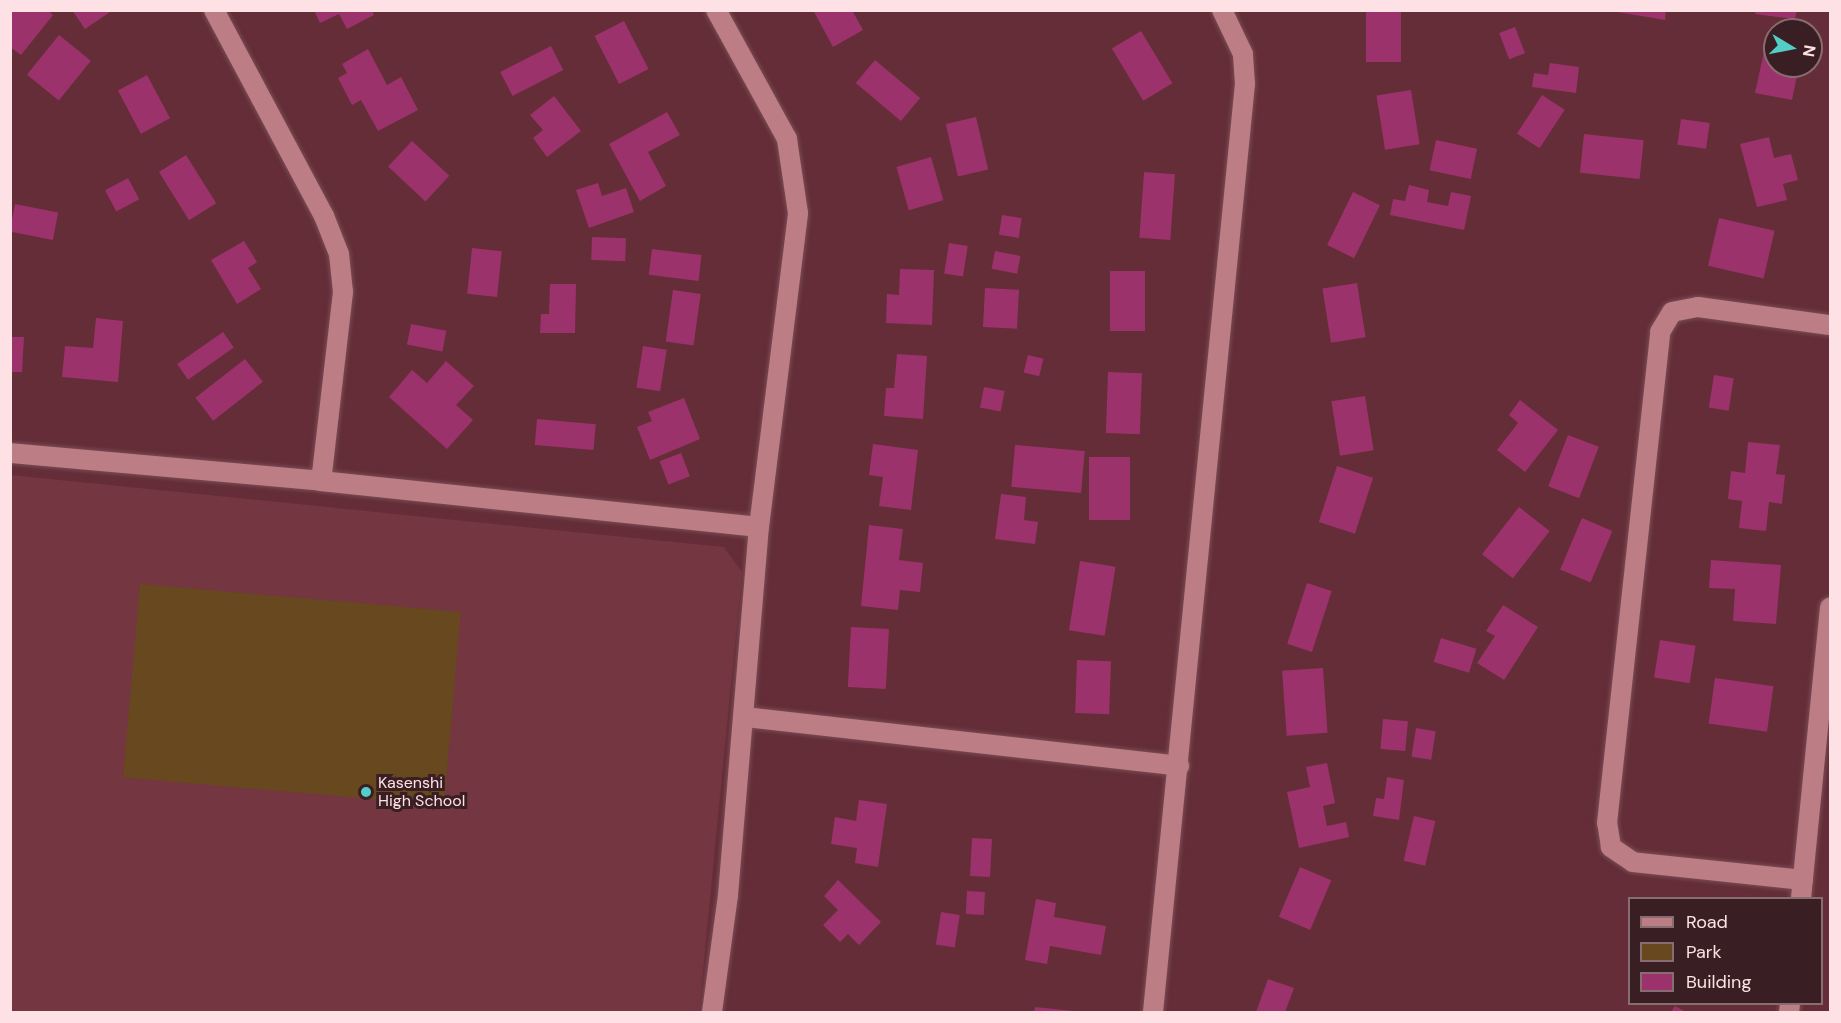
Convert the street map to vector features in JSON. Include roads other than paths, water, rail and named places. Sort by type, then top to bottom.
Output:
[{"type":"street","points":[[214,10],[324,216],[339,254],[343,291],[321,481]]},
{"type":"street","points":[[712,1012],[745,717],[759,527],[798,213],[787,139],[716,10]]},
{"type":"street","points":[[1153,1012],[1245,84],[1243,54],[1222,10]]},
{"type":"street","points":[[1830,324],[1698,307],[1672,312],[1660,332],[1607,823],[1611,847],[1633,862],[1802,889],[1830,607]]},
{"type":"street","points":[[10,453],[321,481],[759,527]]},
{"type":"street","points":[[745,717],[1179,766]]},
{"type":"place","name":"Kasenshi High School","points":[[366,792]]}]
